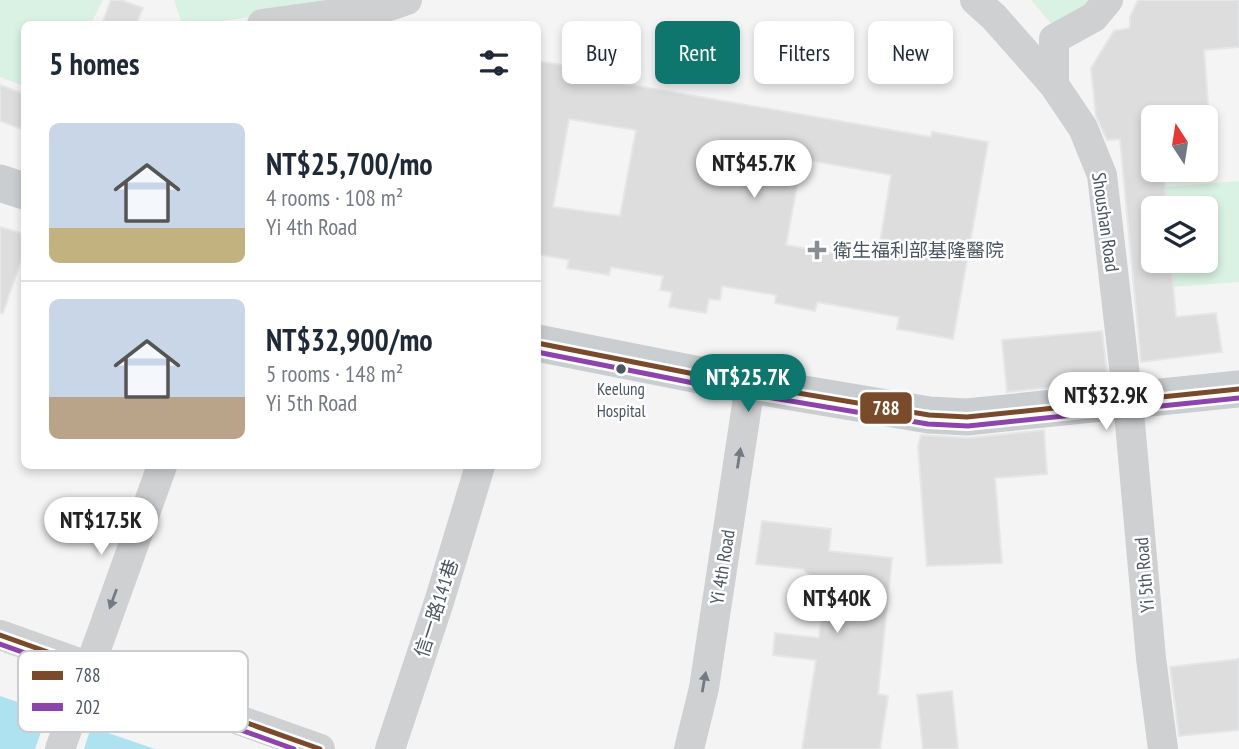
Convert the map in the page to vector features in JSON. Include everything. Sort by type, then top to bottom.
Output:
[{"type":"main road","points":[[0,183],[21,190]]},
{"type":"main road","points":[[541,344],[750,385],[929,415],[967,417],[1239,389]]},
{"type":"street","points":[[284,21],[386,7],[407,0]]},
{"type":"street","name":"Shoushan Road","points":[[975,0],[994,17],[1054,85],[1083,128],[1102,175],[1128,401]]},
{"type":"street","points":[[1054,85],[1054,38],[1094,17],[1108,0]]},
{"type":"street","name":"Yi 4th Road","points":[[689,749],[704,688],[750,385]]},
{"type":"street","name":"Yi 5th Road","points":[[1128,401],[1151,658],[1163,749]]},
{"type":"street","points":[[94,651],[161,469]]},
{"type":"street","name":"信一路141巷","points":[[390,749],[479,469]]},
{"type":"street","points":[[0,635],[46,651]]},
{"type":"street","points":[[248,723],[320,749]]},
{"type":"street","points":[[60,749],[66,732]]},
{"type":"green space","points":[[0,0],[103,0],[92,21],[21,21],[21,85],[0,77]]},
{"type":"green space","points":[[174,0],[368,0],[222,21],[181,21]]},
{"type":"green space","points":[[1031,0],[1117,0],[1067,42]]},
{"type":"green space","points":[[1239,181],[1239,282],[1174,287],[1173,273],[1218,273],[1218,196],[1166,196],[1165,187]]},
{"type":"water","points":[[0,696],[18,702],[18,732],[105,732],[155,749],[0,749]]},
{"type":"pier","points":[[41,732],[89,732],[84,749],[35,749]]},
{"type":"building","points":[[111,0],[121,0],[143,8],[137,21],[103,21]]},
{"type":"building","points":[[1138,0],[1239,0],[1239,47],[1204,50],[1208,105],[1141,105],[1141,182],[1164,182],[1166,196],[1141,196],[1141,273],[1172,273],[1176,317],[1216,313],[1222,352],[1141,362],[1120,139],[1107,140],[1096,116],[1091,68],[1114,31],[1130,28],[1130,17]]},
{"type":"building","points":[[541,62],[562,65],[562,84],[626,84],[931,137],[932,132],[988,142],[953,339],[897,329],[899,317],[817,302],[815,311],[775,303],[776,295],[722,286],[720,300],[709,299],[706,313],[669,307],[672,292],[660,290],[663,276],[611,267],[609,275],[567,268],[569,260],[541,255]],"holes":[[[569,119],[636,130],[620,216],[553,207]],[[802,159],[891,175],[877,261],[786,245]]]},
{"type":"building","points":[[0,85],[21,93],[21,129],[0,121]]},
{"type":"building","points":[[0,227],[21,233],[21,261],[3,313],[0,313]]},
{"type":"building","points":[[1102,331],[1108,381],[1007,392],[1002,340]]},
{"type":"building","points":[[1044,430],[1047,474],[995,478],[1002,563],[927,566],[918,447],[921,435],[969,438]]},
{"type":"building","points":[[762,521],[831,529],[829,551],[892,558],[878,694],[888,696],[880,749],[802,749],[816,660],[773,655],[775,633],[819,638],[824,590],[803,569],[756,564]]},
{"type":"building","points":[[1239,659],[1239,730],[1179,736],[1170,667]]},
{"type":"building","points":[[952,691],[958,749],[923,749],[917,695]]},
{"type":"transit line","name":"788","points":[[541,344],[750,385],[929,415],[967,417],[1239,389]]},
{"type":"transit line","name":"202","points":[[541,353],[749,394],[928,424],[968,426],[1239,398]]},
{"type":"transit line","name":"788","points":[[0,635],[45,651]]},
{"type":"transit line","name":"202","points":[[0,644],[20,651]]},
{"type":"transit line","name":"788","points":[[248,723],[320,749]]},
{"type":"transit line","name":"202","points":[[246,732],[294,749]]},
{"type":"place","name":"衛生福利部基隆醫院","points":[[817,250]]},
{"type":"place","name":"Keelung Hospital","points":[[621,369]]}]
